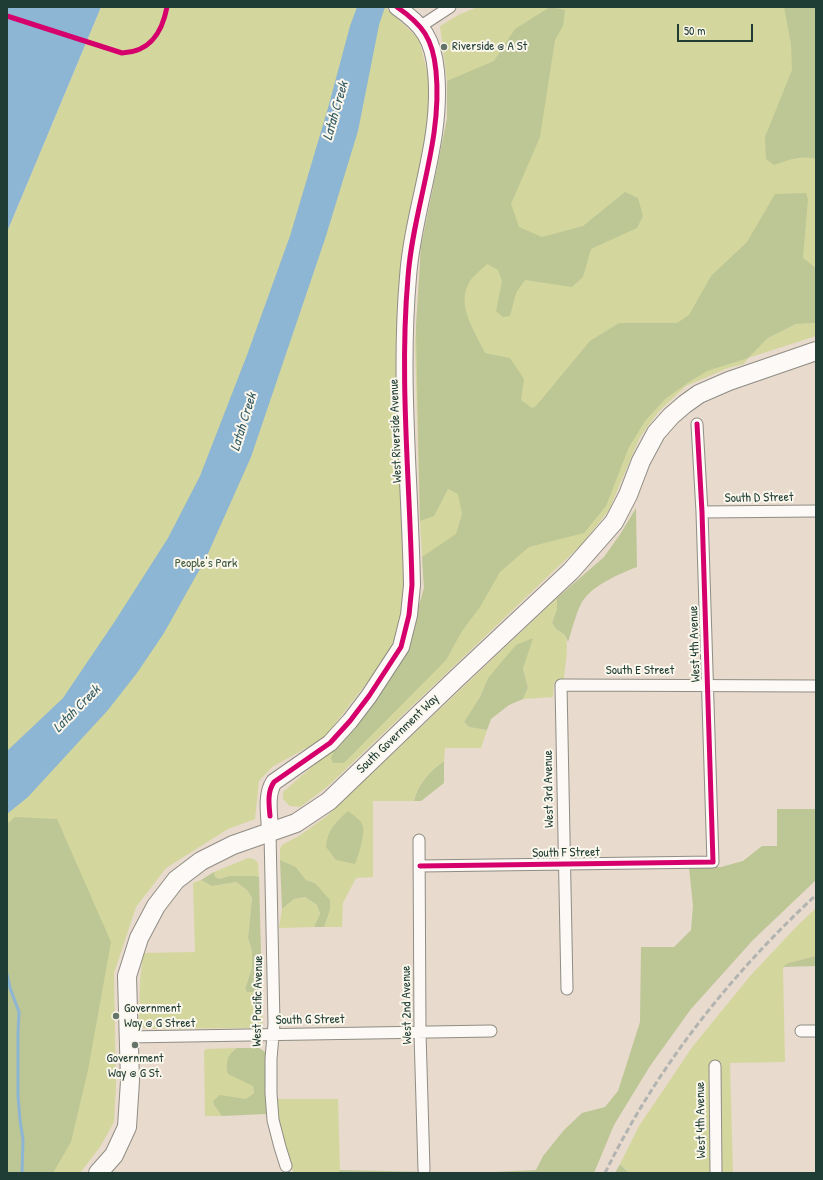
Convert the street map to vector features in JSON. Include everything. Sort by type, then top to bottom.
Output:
[{"type":"main road","name":"West Riverside Avenue","points":[[270,833],[270,787],[274,782],[330,743],[350,721],[369,696],[401,647],[409,615],[412,585],[405,390],[408,276],[414,232],[433,146],[438,102],[434,54],[429,39],[421,26],[400,9]]},
{"type":"main road","name":"South Government Way","points":[[98,1173],[114,1155],[127,1127],[130,1081],[127,976],[138,938],[156,906],[176,880],[201,861],[233,845],[296,823],[329,801],[571,571],[614,522],[628,495],[647,448],[656,434],[675,412],[699,394],[729,381],[816,351]]},
{"type":"street","points":[[421,26],[450,7]]},
{"type":"street","name":"West 4th Avenue","points":[[697,424],[702,512],[713,862]]},
{"type":"street","name":"South D Street","points":[[702,512],[816,511]]},
{"type":"street","name":"South E Street","points":[[561,685],[816,686]]},
{"type":"street","name":"West 3rd Avenue","points":[[561,685],[567,989]]},
{"type":"street","name":"West Pacific Avenue","points":[[270,833],[274,1024],[271,1080],[273,1120],[286,1166]]},
{"type":"street","name":"West 2nd Avenue","points":[[419,840],[420,1032],[424,1170]]},
{"type":"street","name":"South F Street","points":[[420,866],[713,862]]},
{"type":"street","name":"South G Street","points":[[128,1037],[491,1031]]},
{"type":"street","points":[[801,1031],[816,1031]]},
{"type":"street","name":"West 4th Avenue","points":[[715,1066],[716,1173]]},
{"type":"green space","name":"People's Park","points":[[101,7],[385,7],[419,39],[430,84],[426,147],[404,250],[406,589],[397,644],[324,738],[272,767],[259,781],[255,819],[228,829],[166,868],[136,907],[114,973],[116,1085],[114,1122],[100,1147],[80,1173],[7,1173],[7,232]]},
{"type":"green space","points":[[478,7],[816,7],[816,268],[803,259],[749,356],[768,338],[796,324],[816,323],[816,336],[748,358],[744,364],[728,368],[686,386],[659,411],[640,437],[609,510],[582,544],[327,787],[300,807],[290,806],[283,799],[283,792],[336,746],[407,648],[424,588],[420,521],[415,343],[421,247],[447,119],[447,81],[440,26],[460,14]]},
{"type":"green space","points":[[550,7],[565,10],[563,26],[555,40],[540,137],[511,204],[519,227],[542,237],[583,226],[625,192],[638,198],[643,216],[637,228],[591,249],[583,277],[572,287],[525,280],[516,293],[510,316],[503,317],[496,311],[502,281],[498,270],[487,264],[470,281],[466,290],[465,299],[468,318],[485,353],[510,358],[524,379],[521,400],[532,408],[536,406],[590,341],[619,323],[677,323],[689,315],[711,276],[747,242],[775,194],[806,193],[808,199],[803,258],[816,268],[816,323],[796,324],[768,338],[748,358],[707,371],[665,399],[645,421],[629,447],[606,506],[584,533],[529,547],[500,572],[480,607],[462,631],[446,660],[344,763],[333,763],[331,758],[336,746],[407,648],[424,588],[422,557],[456,534],[462,514],[458,494],[448,489],[434,516],[420,521],[416,327],[421,247],[447,119],[447,81],[494,61],[515,29]]},
{"type":"green space","points":[[784,7],[816,7],[816,159],[799,158],[774,165],[766,159],[765,137],[792,70],[791,44]]},
{"type":"green space","points":[[636,508],[637,567],[606,581],[585,598],[577,613],[568,642],[565,635],[556,629],[552,623],[557,609],[557,598],[604,557]]},
{"type":"green space","points":[[557,598],[557,609],[552,623],[556,629],[565,635],[567,652],[564,682],[554,682],[553,697],[523,699],[528,688],[523,669],[532,638],[488,678],[480,697],[464,722],[469,727],[487,730],[481,748],[445,748],[444,761],[425,778],[418,789],[414,801],[373,801],[373,877],[356,878],[343,903],[342,927],[324,927],[330,910],[315,883],[306,880],[296,867],[280,860],[280,849],[282,845],[299,836],[327,816]]},
{"type":"green space","points":[[533,638],[523,669],[528,688],[523,699],[509,705],[491,719],[487,730],[469,727],[464,722],[480,697],[488,678],[516,645]]},
{"type":"green space","points":[[444,761],[444,783],[421,801],[414,801],[418,789],[425,778]]},
{"type":"green space","points":[[777,809],[816,809],[816,880],[753,940],[691,1009],[650,1066],[614,1125],[594,1173],[493,1173],[536,1170],[543,1156],[564,1130],[582,1113],[605,1107],[618,1091],[640,1022],[641,947],[674,947],[691,930],[693,906],[689,867],[721,867],[743,861],[762,846],[777,846]]},
{"type":"green space","points":[[348,811],[359,820],[363,827],[362,840],[355,864],[336,860],[326,847],[330,831]]},
{"type":"green space","points":[[15,817],[57,819],[111,942],[88,1070],[71,1142],[53,1173],[7,1173],[7,824]]},
{"type":"green space","points":[[248,858],[254,859],[258,863],[259,877],[230,876],[220,879],[215,877],[214,872]]},
{"type":"green space","points":[[280,860],[296,867],[306,880],[315,883],[330,900],[330,910],[324,927],[314,927],[320,914],[317,905],[305,897],[294,899],[282,909]]},
{"type":"green space","points":[[214,872],[215,877],[220,879],[229,876],[259,877],[262,992],[247,992],[245,989],[252,968],[252,951],[248,938],[252,898],[247,890],[236,882],[212,886],[201,880]]},
{"type":"green space","points":[[201,880],[212,886],[236,882],[247,890],[252,898],[248,938],[252,951],[252,968],[245,989],[247,992],[262,992],[263,1022],[260,1026],[255,1028],[147,1029],[142,1027],[139,1023],[140,981],[143,953],[195,952],[193,883]]},
{"type":"green space","points":[[305,897],[317,905],[320,915],[314,927],[279,928],[282,909],[294,899]]},
{"type":"green space","points":[[816,908],[816,956],[788,963],[783,968],[785,1062],[730,1063],[733,1173],[629,1173],[620,1164],[639,1126],[693,1046],[751,975]]},
{"type":"green space","points":[[816,956],[816,966],[783,967],[788,963]]},
{"type":"green space","points":[[237,1048],[232,1051],[253,1086],[254,1093],[246,1099],[214,1105],[222,1116],[205,1116],[204,1051],[206,1049]]},
{"type":"green space","points":[[237,1048],[259,1048],[265,1052],[266,1114],[222,1116],[214,1105],[213,1101],[220,1095],[246,1099],[254,1093],[253,1086],[228,1074],[227,1067],[229,1056]]},
{"type":"green space","points":[[276,1099],[338,1099],[340,1170],[337,1173],[294,1173],[278,1129]]},
{"type":"green space","points":[[620,1164],[629,1173],[615,1173]]},
{"type":"green space","points":[[340,1170],[430,1172],[430,1173],[337,1173]]},
{"type":"green space","points":[[493,1172],[493,1173],[430,1173]]},
{"type":"water","points":[[7,7],[101,7],[7,232]]},
{"type":"water","name":"Latah Creek","points":[[357,7],[385,7],[379,25],[358,131],[325,239],[251,457],[206,558],[164,633],[137,673],[108,710],[28,797],[7,814],[7,751],[63,698],[115,621],[168,538],[200,476],[247,355],[290,236],[328,108],[350,26]]},
{"type":"waterway","points":[[7,974],[10,988],[19,1012],[18,1096],[23,1140],[22,1173]]},
{"type":"railway","points":[[605,1173],[625,1134],[648,1096],[698,1024],[754,957],[816,895]]},
{"type":"cycle path","points":[[7,16],[122,53],[140,49],[153,39],[162,25],[167,7]]},
{"type":"cycle path","points":[[270,816],[269,794],[274,782],[330,743],[350,721],[369,696],[401,647],[409,615],[412,585],[405,392],[408,277],[415,225],[432,148],[437,97],[435,60],[429,41],[414,20],[397,7]]},
{"type":"cycle path","points":[[420,866],[713,862],[702,512],[697,424]]},
{"type":"place","name":"Riverside @ A St","points":[[444,47]]},
{"type":"place","name":"Government Way @ G Street","points":[[116,1016]]},
{"type":"place","name":"Government Way @ G St.","points":[[135,1045]]}]
